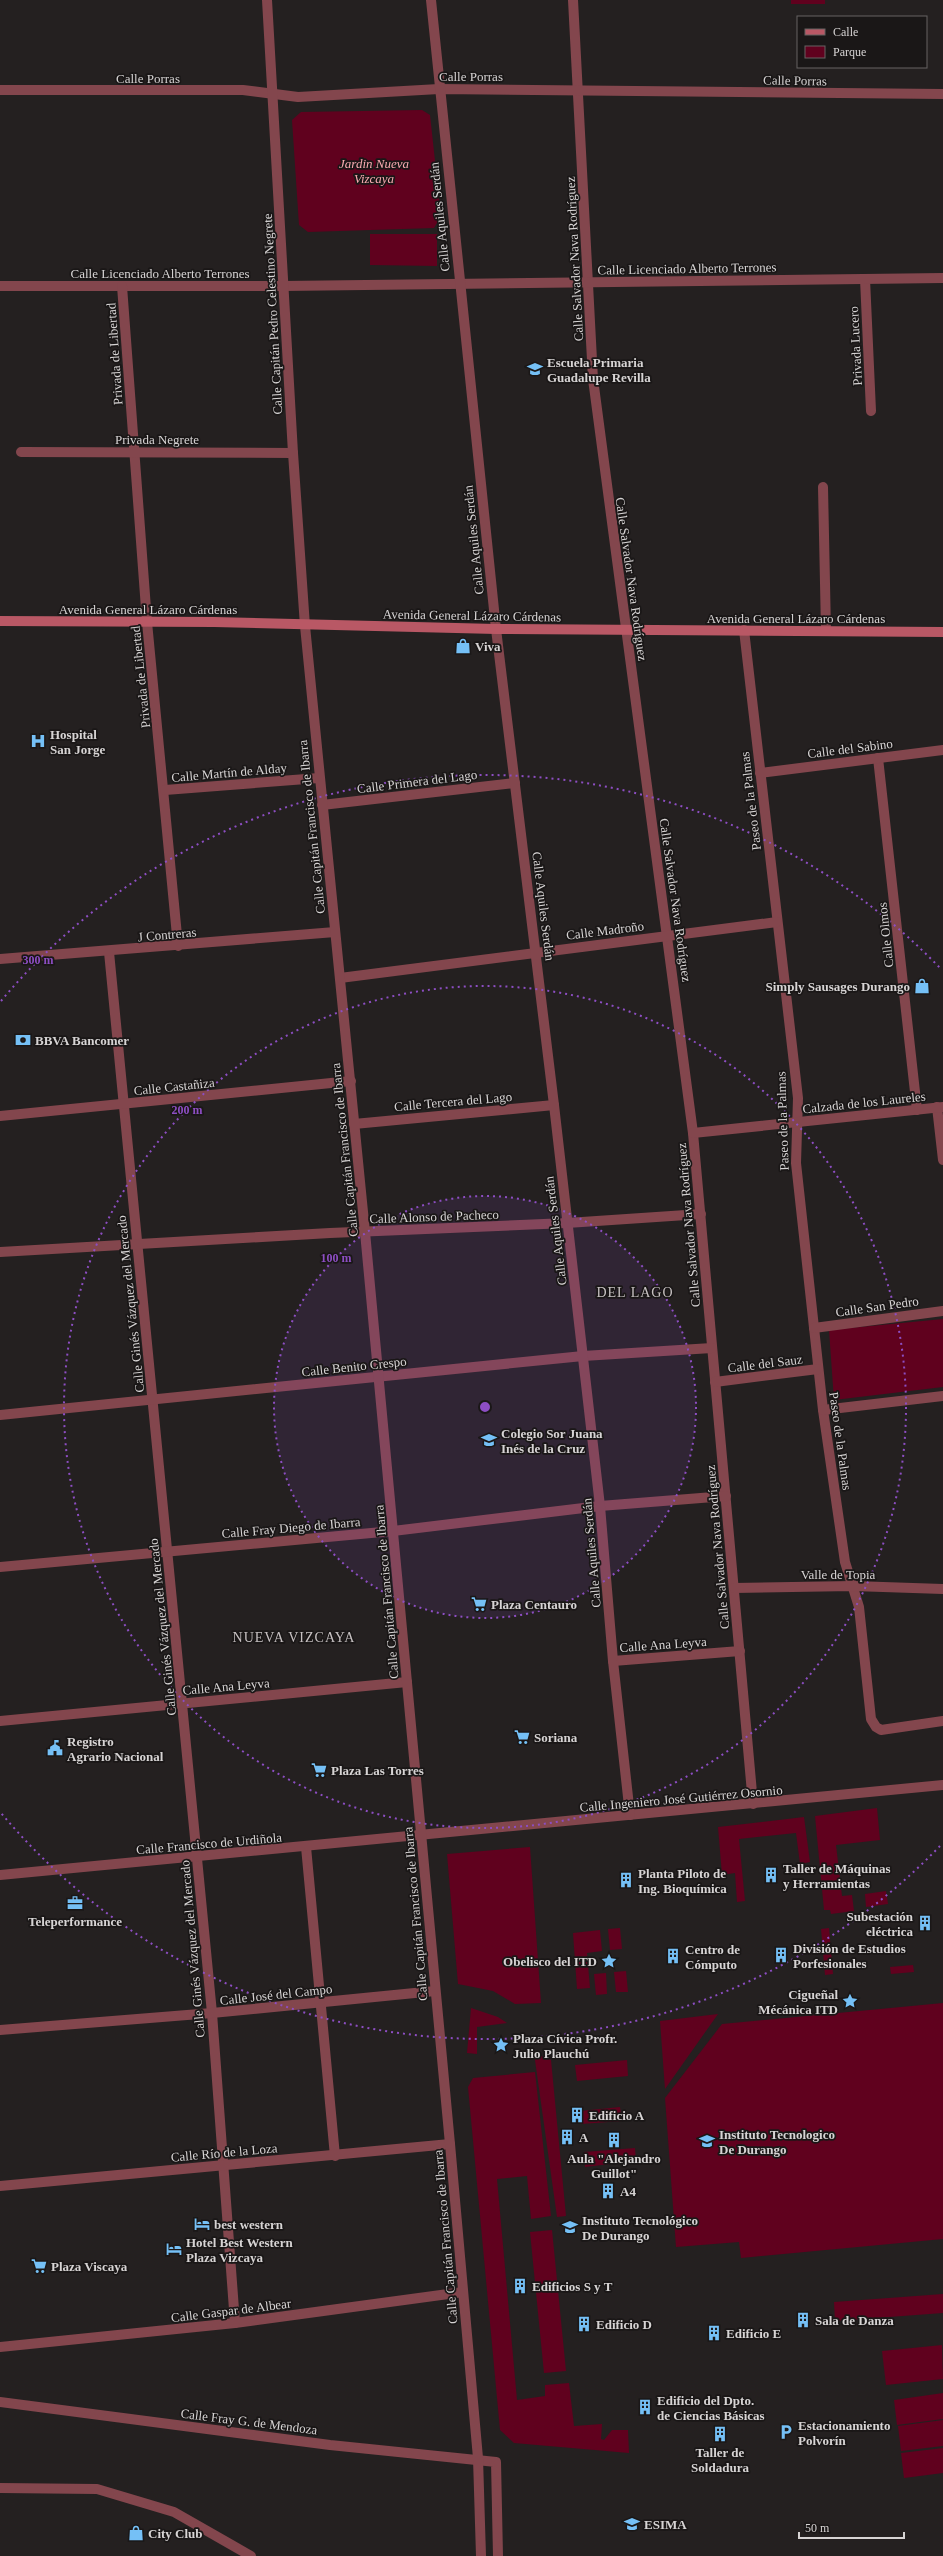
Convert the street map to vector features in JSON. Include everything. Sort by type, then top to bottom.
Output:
[{"type":"main road","name":"Avenida General Lázaro Cárdenas","points":[[0,621],[147,622],[496,629],[943,632]]},
{"type":"street","name":"Calle Capitán Pedro Celestino Negrete","points":[[267,0],[293,453],[305,626]]},
{"type":"street","name":"Calle Aquiles Serdán","points":[[431,0],[459,284],[496,629],[536,952],[600,1506],[613,1661],[630,1815]]},
{"type":"street","name":"Calle Salvador Nava Rodríguez","points":[[573,0],[579,90],[587,282],[599,430],[668,936],[693,1133],[753,1804]]},
{"type":"street","name":"Calle Porras","points":[[0,90],[242,90],[272,95],[298,97],[439,89],[943,94]]},
{"type":"street","name":"Calle Licenciado Alberto Terrones","points":[[0,286],[283,286],[943,278]]},
{"type":"street","name":"Privada Lucero","points":[[865,279],[871,412]]},
{"type":"street","name":"Privada de Libertad","points":[[122,286],[147,622],[165,790],[178,946]]},
{"type":"street","name":"Privada Negrete","points":[[21,452],[293,453]]},
{"type":"street","points":[[823,486],[826,631]]},
{"type":"street","name":"Calle Capitán Francisco de Ibarra","points":[[305,626],[379,1377],[450,2144],[478,2458],[481,2556]]},
{"type":"street","name":"Paseo de la Palmas","points":[[744,630],[798,1098],[795,1157],[818,1369],[845,1562],[859,1607],[873,1724],[881,1730],[887,1730],[943,1722]]},
{"type":"street","name":"Calle del Sabino","points":[[760,773],[943,750]]},
{"type":"street","name":"Calle Olmos","points":[[878,758],[917,1110]]},
{"type":"street","name":"Calle Martín de Alday","points":[[165,790],[319,778]]},
{"type":"street","name":"Calle Primera del Lago","points":[[322,805],[515,782]]},
{"type":"street","name":"Calle Madroño","points":[[340,978],[777,922]]},
{"type":"street","name":"J Contreras","points":[[0,959],[109,952],[335,932]]},
{"type":"street","name":"Calle Ginés Vázquez del Mercado","points":[[109,952],[212,2013],[235,2324]]},
{"type":"street","name":"Calle Castañiza","points":[[0,1116],[350,1081]]},
{"type":"street","name":"Calle Tercera del Lago","points":[[354,1124],[554,1105]]},
{"type":"street","points":[[940,1107],[943,1160]]},
{"type":"street","name":"Calzada de los Laureles","points":[[693,1133],[940,1107]]},
{"type":"street","name":"Calle Alonso de Pacheco","points":[[0,1252],[365,1232],[567,1223],[701,1214]]},
{"type":"street","name":"Calle San Pedro","points":[[814,1328],[943,1310]]},
{"type":"street","name":"Calle Benito Crespo","points":[[0,1415],[583,1356],[712,1348]]},
{"type":"street","name":"Calle del Sauz","points":[[715,1382],[818,1369]]},
{"type":"street","points":[[823,1410],[943,1396]]},
{"type":"street","name":"Calle Fray Diego de Ibarra","points":[[0,1567],[393,1531],[600,1506],[726,1496]]},
{"type":"street","name":"Valle de Topia","points":[[734,1588],[853,1586],[943,1589]]},
{"type":"street","name":"Calle Ana Leyva","points":[[613,1661],[740,1651]]},
{"type":"street","name":"Calle Ana Leyva","points":[[0,1721],[407,1682]]},
{"type":"street","name":"Calle Ingeniero José Gutiérrez Osornio","points":[[421,1836],[943,1785]]},
{"type":"street","name":"Calle Francisco de Urdiñola","points":[[0,1875],[197,1858],[421,1836]]},
{"type":"street","points":[[306,1847],[335,2156]]},
{"type":"street","name":"Calle José del Campo","points":[[0,2030],[212,2013],[435,1991]]},
{"type":"street","name":"Calle Río de la Loza","points":[[0,2186],[335,2156],[450,2144]]},
{"type":"street","name":"Calle Gaspar de Albear","points":[[0,2347],[235,2324],[463,2292]]},
{"type":"street","name":"Calle Fray G. de Mendoza","points":[[0,2402],[330,2445],[478,2458],[496,2462],[498,2556]]},
{"type":"street","points":[[0,2488],[97,2489],[174,2512],[251,2556]]},
{"type":"green space","points":[[791,0],[825,0],[825,4],[791,4]]},
{"type":"green space","name":"Jardin Nueva Vizcaya","points":[[422,110],[430,115],[441,216],[434,228],[308,232],[299,225],[292,120],[301,112]]},
{"type":"green space","points":[[370,234],[437,234],[437,266],[370,265]]},
{"type":"green space","points":[[943,1319],[943,1387],[834,1400],[829,1330]]},
{"type":"green space","points":[[877,1808],[880,1840],[836,1845],[842,1896],[852,1895],[854,1911],[831,1914],[830,1910],[824,1910],[815,1816]]},
{"type":"green space","points":[[804,1817],[810,1862],[800,1864],[796,1833],[739,1839],[745,1901],[737,1902],[735,1873],[722,1875],[718,1827]]},
{"type":"green space","points":[[530,1847],[541,2003],[515,2004],[493,1991],[458,1984],[447,1854]]},
{"type":"green space","points":[[886,1891],[888,1904],[866,1907],[865,1894]]},
{"type":"green space","points":[[620,1928],[622,1949],[610,1950],[608,1929]]},
{"type":"green space","points":[[829,1928],[833,1974],[825,1975],[821,1929]]},
{"type":"green space","points":[[600,1930],[602,1951],[587,1953],[590,1988],[577,1989],[573,1933]]},
{"type":"green space","points":[[913,1965],[914,1972],[891,1974],[890,1967]]},
{"type":"green space","points":[[626,1971],[628,1992],[616,1992],[614,1972]]},
{"type":"green space","points":[[606,1973],[607,1994],[596,1995],[594,1974]]},
{"type":"green space","points":[[943,2003],[943,2239],[741,2258],[739,2242],[676,2247],[665,2098],[722,2024]]},
{"type":"green space","points":[[471,2008],[498,2017],[507,2023],[477,2027],[477,2054],[467,2053]]},
{"type":"green space","points":[[718,2014],[665,2089],[660,2021]]},
{"type":"green space","points":[[534,2053],[551,2060],[566,2216],[557,2217]]},
{"type":"green space","points":[[627,2060],[628,2076],[577,2081],[575,2065]]},
{"type":"green space","points":[[535,2072],[551,2216],[531,2219],[527,2176],[497,2179],[517,2400],[545,2396],[545,2385],[569,2383],[574,2426],[602,2424],[601,2439],[604,2440],[612,2430],[628,2430],[629,2453],[514,2443],[500,2430],[468,2087],[473,2078]]},
{"type":"green space","points":[[620,2107],[622,2121],[581,2124],[580,2111]]},
{"type":"green space","points":[[635,2148],[636,2161],[585,2167],[584,2152]]},
{"type":"green space","points":[[552,2230],[566,2371],[544,2373],[530,2232]]},
{"type":"green space","points":[[943,2294],[943,2313],[835,2321],[834,2302]]},
{"type":"green space","points":[[942,2345],[943,2379],[886,2385],[882,2351]]},
{"type":"green space","points":[[943,2393],[943,2419],[897,2425],[894,2400]]},
{"type":"green space","points":[[943,2420],[943,2446],[901,2451],[898,2426]]},
{"type":"green space","points":[[943,2448],[943,2473],[904,2478],[901,2453]]},
{"type":"place","name":"Escuela Primaria Guadalupe Revilla","points":[[535,369]]},
{"type":"place","name":"Viva","points":[[463,646]]},
{"type":"place","name":"Hospital San Jorge","points":[[38,741]]},
{"type":"place","name":"Simply Sausages Durango","points":[[922,986]]},
{"type":"place","name":"BBVA Bancomer","points":[[23,1040]]},
{"type":"place","name":"Colegio Sor Juana Inés de la Cruz","points":[[489,1440]]},
{"type":"place","name":"Plaza Centauro","points":[[479,1604]]},
{"type":"place","name":"Soriana","points":[[522,1737]]},
{"type":"place","name":"Registro Agrario Nacional","points":[[55,1748]]},
{"type":"place","name":"Plaza Las Torres","points":[[319,1770]]},
{"type":"place","name":"Taller de Máquinas y Herramientas","points":[[771,1875]]},
{"type":"place","name":"Planta Piloto de Ing. Bioquímica","points":[[626,1880]]},
{"type":"place","name":"Teleperformance","points":[[75,1903]]},
{"type":"place","name":"Subestación eléctrica","points":[[925,1923]]},
{"type":"place","name":"División de Estudios Porfesionales","points":[[781,1955]]},
{"type":"place","name":"Centro de Cómputo","points":[[673,1956]]},
{"type":"place","name":"Obelisco del ITD","points":[[609,1961]]},
{"type":"place","name":"Cigueñal Mécánica ITD","points":[[850,2001]]},
{"type":"place","name":"Plaza Cívica Profr. Julio Plauchú","points":[[501,2045]]},
{"type":"place","name":"Edificio A","points":[[577,2115]]},
{"type":"place","name":"A","points":[[567,2137]]},
{"type":"place","name":"Aula \"Alejandro Guillot\"","points":[[614,2140]]},
{"type":"place","name":"Instituto Tecnologico De Durango","points":[[707,2141]]},
{"type":"place","name":"A4","points":[[608,2191]]},
{"type":"place","name":"best western","points":[[202,2224]]},
{"type":"place","name":"Instituto Tecnológico De Durango","points":[[570,2227]]},
{"type":"place","name":"Hotel Best Western Plaza Vizcaya","points":[[174,2249]]},
{"type":"place","name":"Plaza Viscaya","points":[[39,2266]]},
{"type":"place","name":"Edificios S y T","points":[[520,2286]]},
{"type":"place","name":"Sala de Danza","points":[[803,2320]]},
{"type":"place","name":"Edificio D","points":[[584,2324]]},
{"type":"place","name":"Edificio E","points":[[714,2333]]},
{"type":"place","name":"Edificio del Dpto. de Ciencias Básicas","points":[[645,2407]]},
{"type":"place","name":"Estacionamiento Polvorín","points":[[786,2432]]},
{"type":"place","name":"Taller de Soldadura","points":[[720,2434]]},
{"type":"place","name":"ESIMA","points":[[632,2524]]},
{"type":"place","name":"City Club","points":[[136,2533]]},
{"type":"district","name":"DEL LAGO","points":[[635,1292]]},
{"type":"district","name":"NUEVA VIZCAYA","points":[[294,1637]]}]
